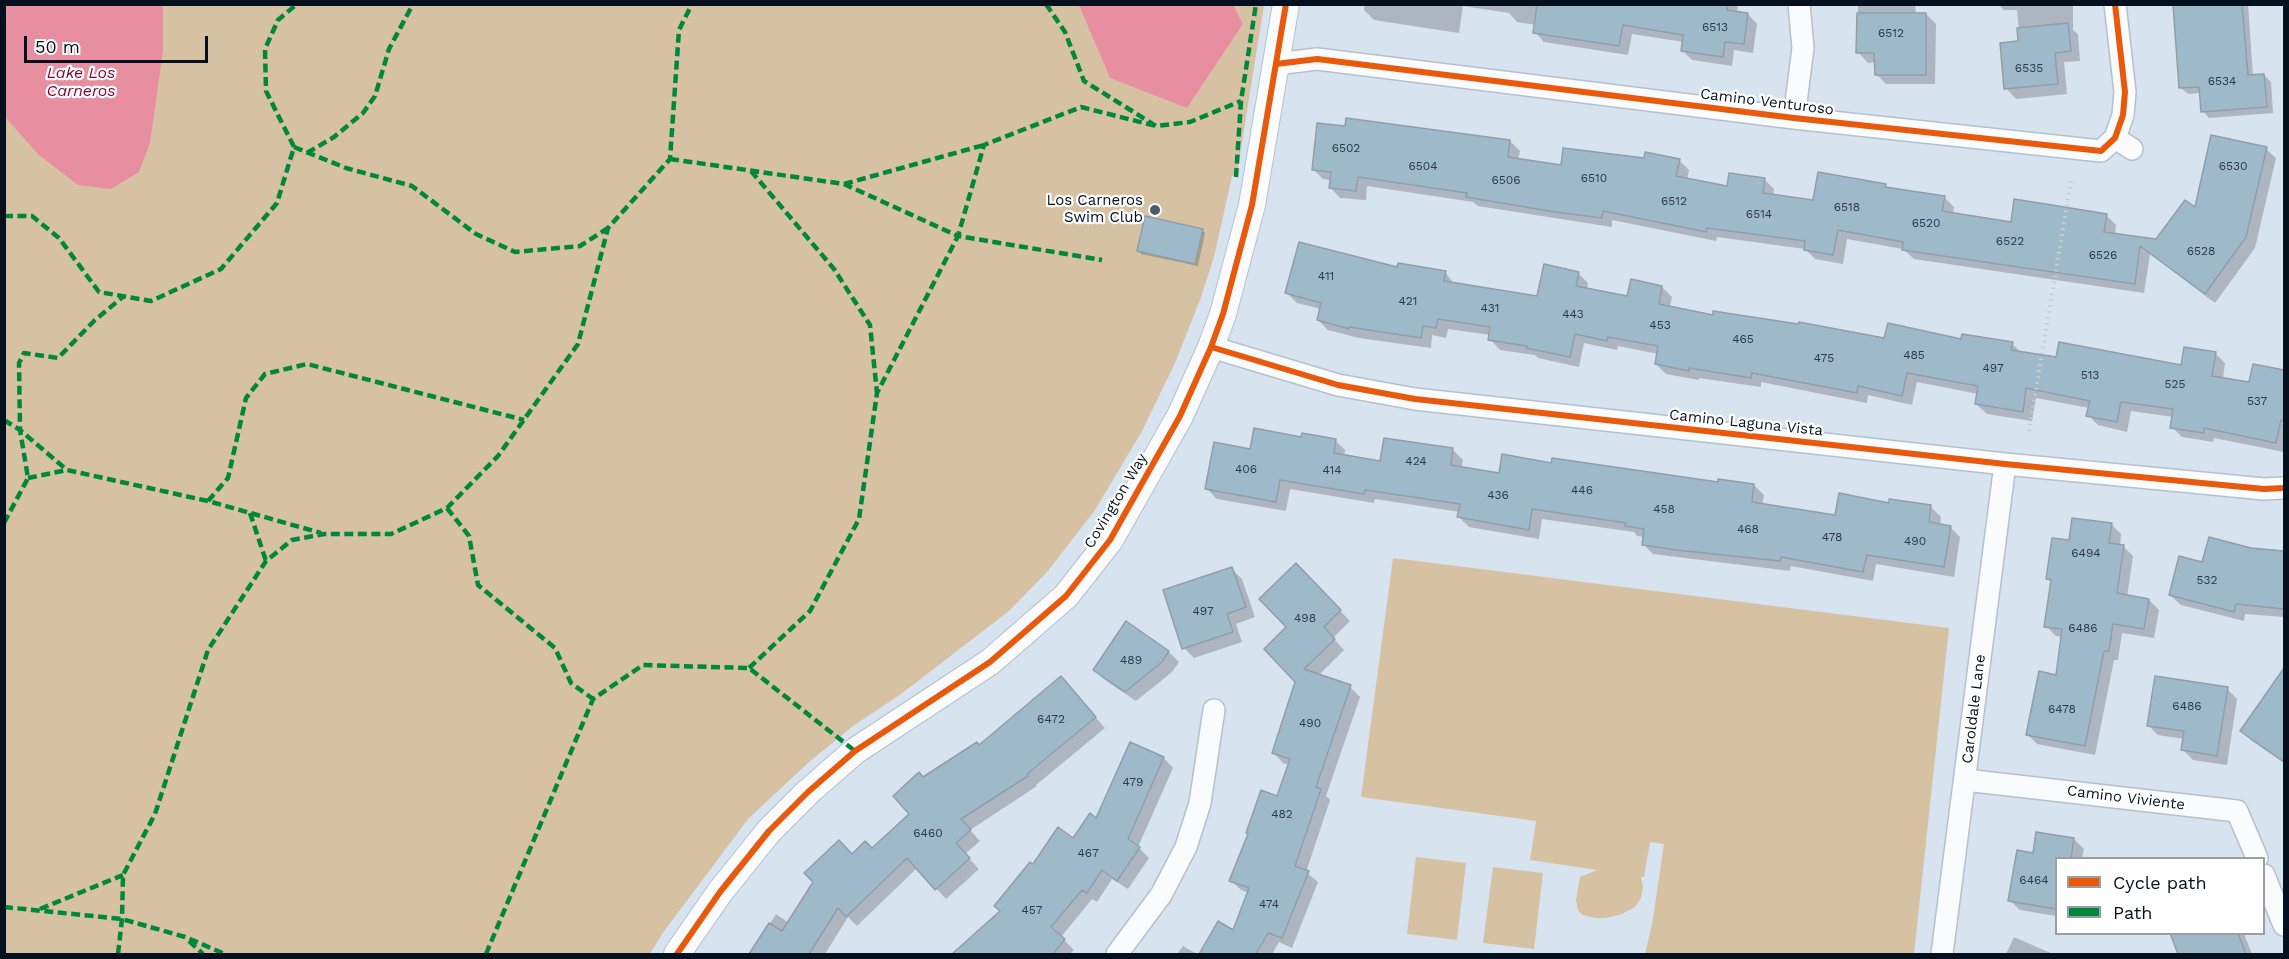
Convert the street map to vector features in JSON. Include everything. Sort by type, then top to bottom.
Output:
[{"type":"street","name":"Covington Way","points":[[677,954],[720,892],[769,831],[808,792],[855,751],[990,662],[1066,596],[1110,540],[1180,416],[1211,347],[1233,282],[1252,205],[1286,4]]},
{"type":"street","points":[[1794,118],[1803,48],[1800,4]]},
{"type":"street","name":"Camino Venturoso","points":[[1276,63],[1317,59],[1794,118],[2101,151],[2124,143],[2125,92],[2115,4]]},
{"type":"street","name":"Camino Laguna Vista","points":[[1211,347],[1338,385],[1415,399],[2005,464],[2264,489],[2284,488]]},
{"type":"street","name":"Caroldale Lane","points":[[1942,954],[2005,464]]},
{"type":"street","points":[[1117,954],[1161,895],[1186,847],[1200,803],[1214,710]]},
{"type":"street","name":"Camino Viviente","points":[[1965,780],[2237,811],[2257,857]]},
{"type":"street","points":[[2265,878],[2284,925]]},
{"type":"path","points":[[2029,431],[2071,180]]},
{"type":"shaded area","points":[[5,5],[1264,5],[1237,174],[1232,176],[1214,257],[1200,300],[1175,363],[1141,433],[1095,510],[1047,572],[1009,611],[901,694],[853,726],[809,762],[748,819],[662,934],[650,954],[5,954]]},
{"type":"shaded area","points":[[1393,558],[1949,628],[1914,954],[1645,954],[1652,925],[1664,844],[1650,842],[1644,877],[1641,877],[1643,887],[1641,898],[1635,907],[1622,914],[1596,918],[1582,915],[1578,910],[1576,900],[1580,877],[1597,870],[1530,860],[1536,821],[1361,797]]},
{"type":"shaded area","points":[[1416,857],[1466,863],[1457,940],[1407,934]]},
{"type":"shaded area","points":[[1493,867],[1543,873],[1534,949],[1483,943]]},
{"type":"water","name":"Lake Los Carneros","points":[[4,5],[163,5],[163,51],[150,143],[139,172],[111,189],[78,185],[39,155],[5,117]]},
{"type":"water","points":[[1079,5],[1233,5],[1243,24],[1187,108],[1110,78]]},
{"type":"building","points":[[1537,4],[1728,4],[1727,10],[1748,13],[1744,44],[1725,42],[1723,57],[1681,51],[1683,35],[1623,25],[1619,46],[1533,33]]},
{"type":"building","points":[[2173,4],[2242,4],[2248,75],[2264,74],[2267,107],[2201,112],[2199,87],[2179,88]]},
{"type":"building","points":[[1857,13],[1926,13],[1926,75],[1875,75],[1874,53],[1856,53]]},
{"type":"building","points":[[2068,23],[2071,51],[2055,53],[2058,84],[2004,89],[2000,43],[2018,41],[2017,28]]},
{"type":"building","points":[[1346,118],[1510,140],[1508,157],[1561,165],[1563,148],[1644,158],[1645,152],[1680,159],[1676,176],[1727,186],[1729,173],[1765,178],[1763,193],[1813,200],[1818,172],[1886,184],[1885,187],[1945,196],[1942,211],[2011,222],[2014,199],[2107,214],[2104,232],[2156,239],[2185,200],[2195,207],[2211,135],[2267,147],[2246,237],[2205,294],[2140,246],[2135,284],[1902,250],[1903,242],[1838,230],[1833,255],[1804,250],[1805,241],[1707,228],[1706,232],[1603,211],[1602,218],[1555,212],[1466,197],[1467,193],[1358,177],[1356,191],[1329,188],[1331,172],[1312,170],[1317,123],[1345,126]]},
{"type":"building","points":[[1145,216],[1203,229],[1195,264],[1137,251]]},
{"type":"building","points":[[1299,242],[1397,267],[1398,263],[1446,271],[1444,281],[1537,296],[1544,264],[1579,272],[1576,286],[1627,296],[1631,279],[1662,286],[1659,304],[1713,315],[1713,311],[1798,324],[1799,322],[1884,338],[1888,323],[1961,339],[1962,334],[2013,342],[2011,350],[2056,357],[2059,342],[2181,365],[2184,347],[2216,352],[2212,376],[2249,382],[2253,364],[2284,370],[2284,421],[2281,420],[2276,443],[2204,428],[2204,433],[2170,428],[2173,409],[2121,402],[2117,422],[2086,416],[2090,401],[2026,388],[2023,412],[1975,404],[1978,386],[1907,373],[1902,396],[1858,386],[1857,393],[1752,373],[1751,378],[1689,368],[1689,371],[1655,364],[1658,346],[1608,337],[1607,341],[1575,334],[1570,357],[1526,348],[1527,346],[1488,340],[1490,327],[1438,319],[1436,328],[1423,326],[1421,338],[1349,327],[1349,329],[1317,320],[1321,303],[1285,293]]},
{"type":"building","points":[[1254,428],[1301,437],[1302,433],[1336,439],[1334,453],[1380,461],[1384,438],[1453,448],[1451,465],[1499,473],[1502,454],[1551,463],[1552,458],[1718,482],[1718,479],[1754,484],[1752,502],[1835,515],[1839,493],[1889,503],[1889,499],[1931,505],[1929,522],[1951,526],[1944,567],[1867,555],[1863,572],[1781,557],[1780,561],[1676,550],[1642,545],[1644,529],[1625,526],[1626,523],[1532,509],[1529,530],[1457,517],[1460,504],[1365,490],[1364,494],[1280,480],[1276,502],[1205,489],[1214,442],[1250,449]]},
{"type":"building","points":[[2072,518],[2112,523],[2109,543],[2124,545],[2117,593],[2149,599],[2144,629],[2113,624],[2109,651],[2104,651],[2085,746],[2026,735],[2039,671],[2056,675],[2062,629],[2044,627],[2051,580],[2046,579],[2052,538],[2069,540]]},
{"type":"building","points":[[2209,537],[2251,548],[2284,551],[2284,609],[2236,604],[2234,612],[2169,595],[2179,556],[2202,562]]},
{"type":"building","points":[[1296,563],[1341,610],[1324,627],[1335,639],[1304,669],[1351,685],[1316,787],[1321,789],[1295,866],[1309,871],[1282,938],[1268,933],[1256,954],[1199,954],[1218,921],[1233,930],[1249,888],[1229,881],[1248,834],[1246,833],[1261,790],[1277,796],[1290,759],[1272,753],[1295,682],[1264,649],[1286,627],[1259,599]]},
{"type":"building","points":[[1232,567],[1246,607],[1227,614],[1233,632],[1182,649],[1163,590]]},
{"type":"building","points":[[1126,621],[1169,651],[1162,662],[1125,692],[1093,670]]},
{"type":"building","points":[[2284,668],[2284,762],[2240,731]]},
{"type":"building","points":[[1061,676],[1096,717],[1027,774],[1028,776],[961,819],[971,830],[956,843],[970,858],[935,890],[907,858],[846,917],[838,908],[809,954],[749,954],[769,923],[782,931],[813,882],[804,873],[839,840],[852,854],[865,841],[872,848],[909,814],[893,796],[919,772],[923,777],[977,742],[979,745]]},
{"type":"building","points":[[2155,676],[2228,687],[2217,756],[2181,750],[2184,731],[2147,726]]},
{"type":"building","points":[[1130,742],[1164,757],[1128,839],[1140,847],[1117,881],[1102,870],[1087,893],[1082,890],[1051,927],[1065,939],[1053,954],[952,954],[1000,911],[994,906],[1030,862],[1033,864],[1058,827],[1073,838],[1090,813],[1096,818]]},
{"type":"building","points":[[2036,832],[2074,838],[2071,857],[2055,857],[2055,909],[2008,901],[2017,850],[2033,853]]},
{"type":"building","points":[[2171,935],[2239,935],[2246,954],[2178,954]]},
{"type":"marked path","points":[[4,216],[32,216],[59,238],[99,292],[151,301],[221,269],[277,203],[294,147],[266,91],[265,49],[278,20],[297,4]]},
{"type":"marked path","points":[[307,153],[334,137],[363,113],[375,96],[389,49],[413,4]]},
{"type":"marked path","points":[[118,954],[123,875],[155,814],[208,650],[266,561],[292,540],[324,534],[391,534],[447,508],[498,456],[578,344],[608,228],[670,159],[679,30],[692,4]]},
{"type":"marked path","points":[[1046,4],[1065,32],[1084,81],[1156,126],[1190,122],[1241,101]]},
{"type":"marked path","points":[[1236,177],[1241,101],[1256,4]]},
{"type":"marked path","points":[[670,159],[844,184],[958,236],[984,145],[1081,107],[1156,126]]},
{"type":"marked path","points":[[844,184],[984,145]]},
{"type":"marked path","points":[[294,147],[346,168],[412,186],[476,234],[515,252],[580,246],[608,228]]},
{"type":"marked path","points":[[751,171],[834,269],[870,325],[877,393]]},
{"type":"marked path","points":[[749,668],[810,611],[859,519],[877,393],[958,236],[1102,260]]},
{"type":"marked path","points":[[4,523],[28,478],[20,430],[19,363],[24,353],[58,358],[95,320],[124,296]]},
{"type":"marked path","points":[[208,501],[228,478],[246,398],[265,374],[307,364],[524,420]]},
{"type":"marked path","points":[[4,420],[20,430],[67,470],[208,501],[321,533]]},
{"type":"marked path","points":[[28,478],[67,470]]},
{"type":"marked path","points":[[447,508],[469,536],[478,585],[555,648],[571,683],[593,699]]},
{"type":"marked path","points":[[250,513],[266,561]]},
{"type":"marked path","points":[[486,954],[593,699],[643,665],[749,668],[855,751]]},
{"type":"marked path","points":[[40,909],[123,875]]},
{"type":"marked path","points":[[4,907],[122,919],[185,937],[225,954]]},
{"type":"marked path","points":[[189,941],[203,954]]},
{"type":"cycle path","points":[[677,954],[720,892],[769,831],[808,792],[855,751],[990,662],[1066,596],[1110,540],[1180,416],[1223,314],[1252,205],[1286,4]]},
{"type":"cycle path","points":[[1276,64],[1317,59],[1794,118],[2101,151],[2115,138],[2123,115],[2125,92],[2115,4]]},
{"type":"cycle path","points":[[1211,347],[1338,385],[1415,399],[2005,464],[2264,489],[2284,488]]},
{"type":"place","name":"Los Carneros Swim Club","points":[[1155,210]]}]
